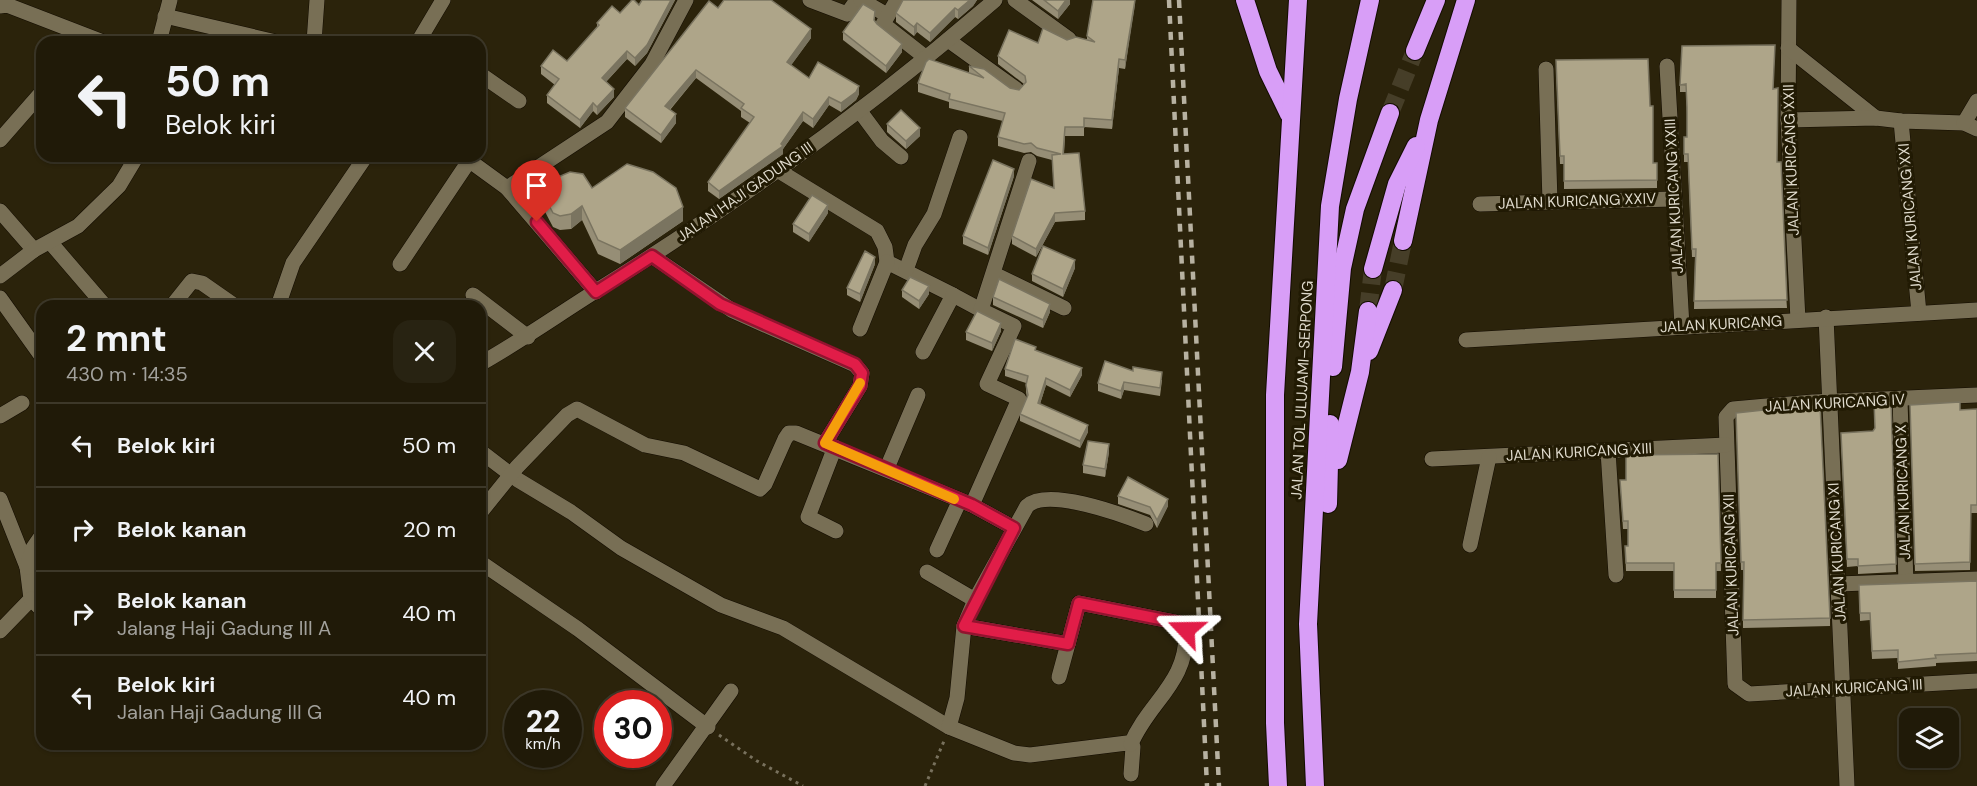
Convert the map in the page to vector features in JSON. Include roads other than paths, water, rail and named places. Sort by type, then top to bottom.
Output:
[{"type":"highway","points":[[1245,0],[1268,71],[1289,116]]},
{"type":"highway","name":"JALAN TOL ULUJAMI–SERPONG","points":[[1278,786],[1275,712],[1275,395],[1287,212],[1289,116],[1298,0]]},
{"type":"highway","name":"JALAN TOL ULUJAMI–SERPONG","points":[[1315,786],[1308,624],[1330,206],[1348,99],[1371,0]]},
{"type":"highway","points":[[1414,51],[1436,0]]},
{"type":"highway","points":[[1403,241],[1429,120],[1466,0]]},
{"type":"highway","points":[[1328,504],[1332,377],[1342,268],[1355,209],[1390,113]]},
{"type":"highway","points":[[1373,269],[1397,184],[1429,120]]},
{"type":"highway","points":[[1360,372],[1392,290]]},
{"type":"highway","points":[[1308,624],[1328,504],[1360,372],[1368,311]]},
{"type":"street","points":[[160,36],[170,0]]},
{"type":"street","points":[[314,36],[317,0]]},
{"type":"street","points":[[425,36],[443,0]]},
{"type":"street","points":[[507,188],[607,122],[652,64],[686,0]]},
{"type":"street","points":[[810,0],[847,14],[859,0],[887,15]]},
{"type":"street","points":[[897,0],[882,21],[885,27],[925,57]]},
{"type":"street","name":"JALAN HAJI GADUNG III","points":[[486,361],[528,338],[779,171],[948,40],[994,0]]},
{"type":"street","points":[[1015,0],[1069,39]]},
{"type":"street","name":"JALAN KURICANG XXII","points":[[1789,0],[1788,120],[1798,320]]},
{"type":"street","points":[[0,6],[7,5],[69,36]]},
{"type":"street","points":[[165,16],[250,36]]},
{"type":"street","points":[[948,40],[1016,89]]},
{"type":"street","points":[[1788,48],[1876,118]]},
{"type":"street","name":"JALAN KURICANG XXIII","points":[[1667,66],[1682,326]]},
{"type":"street","points":[[1546,69],[1550,202]]},
{"type":"street","points":[[486,78],[519,101]]},
{"type":"street","points":[[0,140],[36,99]]},
{"type":"street","points":[[1788,120],[1876,118],[1901,122],[1971,126],[1977,101]]},
{"type":"street","points":[[859,110],[882,141],[900,157]]},
{"type":"street","name":"JALAN KURICANG XXI","points":[[1901,122],[1919,313]]},
{"type":"street","points":[[906,270],[915,245],[934,214],[960,137]]},
{"type":"street","points":[[981,310],[1029,161]]},
{"type":"street","points":[[0,276],[34,250],[78,226],[119,186],[133,162]]},
{"type":"street","points":[[280,300],[293,263],[362,162]]},
{"type":"street","points":[[400,264],[464,162]]},
{"type":"street","points":[[471,162],[507,188],[596,292]]},
{"type":"street","points":[[779,171],[878,231],[885,247],[887,262],[860,329]]},
{"type":"street","name":"JALAN KURICANG XXIV","points":[[1480,204],[1674,198]]},
{"type":"street","points":[[0,212],[34,250]]},
{"type":"street","points":[[50,242],[100,300]]},
{"type":"street","points":[[652,256],[726,307],[855,364],[862,373],[860,386],[830,445],[808,517],[836,531]]},
{"type":"street","points":[[887,262],[1014,326],[987,384],[1019,399],[965,503],[937,550]]},
{"type":"street","points":[[994,274],[1064,308]]},
{"type":"street","points":[[177,300],[192,281],[202,283],[226,300]]},
{"type":"street","points":[[923,352],[950,294]]},
{"type":"street","points":[[473,295],[479,300]]},
{"type":"street","points":[[0,298],[36,349]]},
{"type":"street","points":[[486,305],[528,338]]},
{"type":"street","name":"JALAN KURICANG","points":[[1466,340],[1826,317],[1977,310]]},
{"type":"street","name":"JALAN KURICANG XI","points":[[1826,317],[1847,786]]},
{"type":"street","points":[[886,468],[918,395]]},
{"type":"street","name":"JALAN KURICANG IV","points":[[1726,446],[1726,417],[1733,409],[1977,395]]},
{"type":"street","name":"JALAN KURICANG X","points":[[1900,400],[1906,583]]},
{"type":"street","points":[[0,416],[22,403]]},
{"type":"street","points":[[486,505],[510,475],[567,415],[577,409],[645,445],[684,453],[760,489],[765,484],[789,433],[796,433],[886,468],[965,503],[1014,528]]},
{"type":"street","name":"JALAN KURICANG XIII","points":[[1432,459],[1726,446]]},
{"type":"street","name":"JALAN KURICANG XII","points":[[1726,446],[1736,684]]},
{"type":"street","points":[[1608,450],[1616,575]]},
{"type":"street","points":[[486,456],[510,475],[571,512],[621,548],[721,605],[783,628],[950,727],[1014,753],[1030,755],[1131,744]]},
{"type":"street","points":[[1470,545],[1489,457]]},
{"type":"street","points":[[0,499],[27,567],[36,601]]},
{"type":"street","points":[[950,727],[957,698],[964,626],[975,600],[1027,506],[1037,502],[1073,502],[1105,508],[1146,524]]},
{"type":"street","points":[[27,567],[36,544]]},
{"type":"street","points":[[486,566],[578,628],[708,727]]},
{"type":"street","points":[[927,572],[975,600]]},
{"type":"street","points":[[1838,584],[1977,579]]},
{"type":"street","points":[[1059,677],[1079,603],[1180,623],[1186,630],[1184,661],[1179,672],[1136,731],[1131,744],[1133,747],[1131,774]]},
{"type":"street","points":[[0,631],[36,606]]},
{"type":"street","points":[[964,626],[1068,644]]},
{"type":"street","name":"JALAN KURICANG III","points":[[1736,684],[1749,694],[1977,681]]},
{"type":"street","points":[[663,786],[732,691]]},
{"type":"tunnel","points":[[1390,113],[1415,51]]},
{"type":"tunnel","points":[[1393,290],[1403,241]]},
{"type":"tunnel","points":[[1368,311],[1373,269]]},
{"type":"railway","points":[[1169,0],[1207,786]]},
{"type":"railway","points":[[1179,0],[1219,786]]}]
